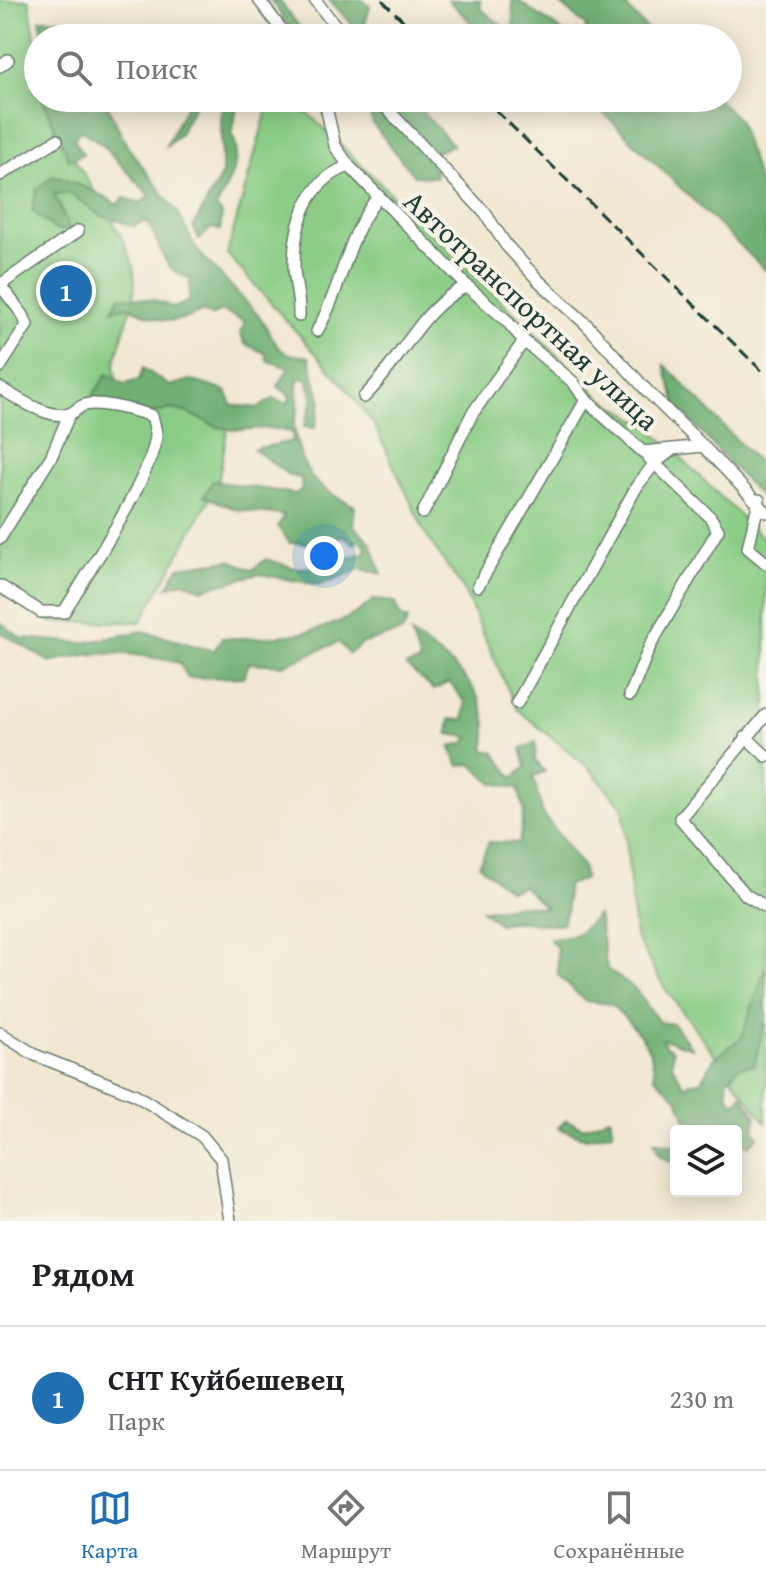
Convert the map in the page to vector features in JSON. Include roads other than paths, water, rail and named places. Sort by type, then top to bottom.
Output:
[{"type":"street","points":[[259,0],[277,24]]},
{"type":"street","points":[[315,0],[334,24]]},
{"type":"street","name":"Автотранспортная улица","points":[[327,112],[335,146],[349,166],[467,286],[506,320],[524,341],[573,382],[586,400],[643,452],[703,446]]},
{"type":"street","points":[[390,112],[485,213],[506,245],[539,281],[587,325],[649,393],[759,500],[766,512]]},
{"type":"street","points":[[0,175],[57,140]]},
{"type":"street","points":[[299,316],[300,292],[294,268],[299,225],[311,191],[325,177],[349,166]]},
{"type":"street","points":[[317,331],[329,311],[360,220],[378,197]]},
{"type":"street","points":[[0,367],[27,325],[0,285],[78,231]]},
{"type":"street","points":[[364,397],[384,378],[436,307],[452,293],[467,286]]},
{"type":"street","points":[[423,513],[472,414],[524,341]]},
{"type":"street","points":[[0,388],[22,402],[69,415]]},
{"type":"street","points":[[478,586],[586,400]]},
{"type":"street","points":[[0,538],[51,457],[69,415],[85,405],[137,411],[152,416],[156,434],[144,468],[110,537],[64,612],[41,612],[0,586]]},
{"type":"street","points":[[517,703],[637,486],[655,463],[672,450]]},
{"type":"street","points":[[630,695],[650,646],[718,530],[710,517],[643,452]]},
{"type":"street","points":[[759,500],[748,548],[766,563]]},
{"type":"street","points":[[766,715],[680,818],[746,895],[766,907]]},
{"type":"street","points":[[746,737],[766,756]]},
{"type":"street","points":[[0,1033],[35,1055],[134,1094],[202,1136],[221,1159],[230,1221]]},
{"type":"railway","points":[[382,0],[407,24]]},
{"type":"railway","points":[[497,112],[766,375]]},
{"type":"place","name":"СНТ Куйбешевец","points":[[66,291]]}]
